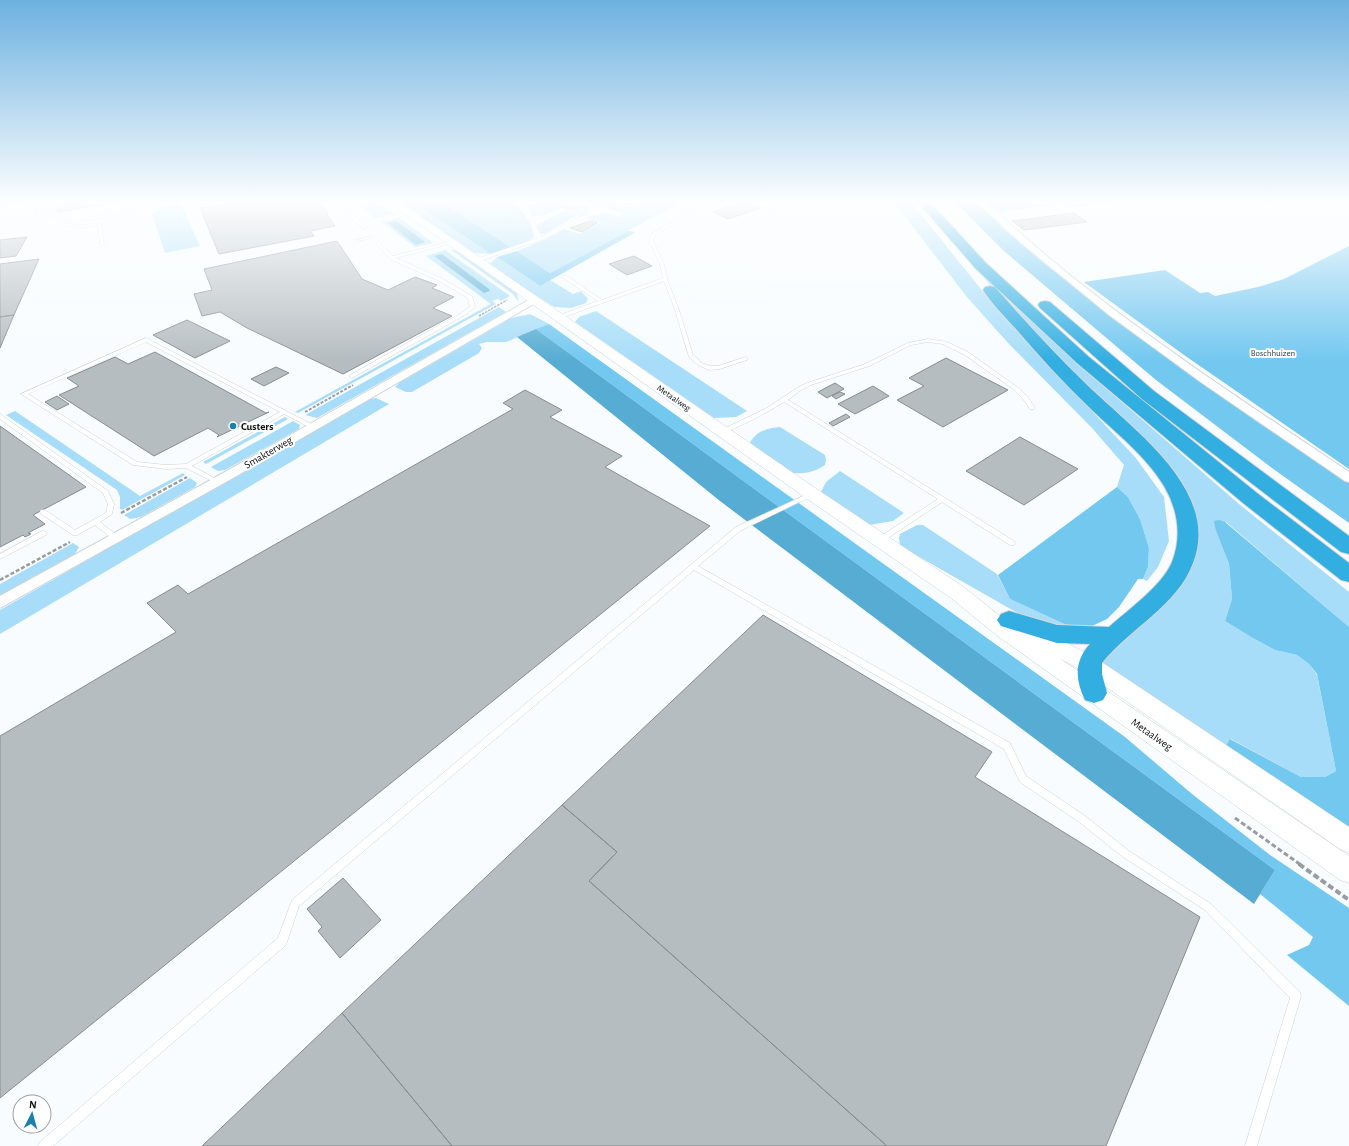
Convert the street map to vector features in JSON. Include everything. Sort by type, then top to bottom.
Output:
[{"type":"highway","points":[[968,254],[987,287],[1084,393],[1149,455],[1174,487],[1182,504],[1188,526],[1187,547],[1181,566],[1162,594],[1102,647],[1090,662],[1092,687],[1094,693]]},
{"type":"highway","points":[[970,254],[1083,360],[1250,498],[1349,574]]},
{"type":"highway","points":[[990,254],[1148,395],[1349,547]]},
{"type":"highway","points":[[1009,620],[1057,634],[1115,636]]},
{"type":"street","name":"Metaalweg","points":[[470,254],[812,494],[958,593],[1006,632],[1349,871]]},
{"type":"street","points":[[1041,254],[1109,310],[1180,362],[1349,478]]},
{"type":"street","name":"Smakterweg","points":[[0,603],[313,427],[534,300]]},
{"type":"street","name":"Metaalweg","points":[[958,593],[1090,665],[1349,841]]},
{"type":"lane","points":[[352,376],[473,307],[470,297],[439,279],[392,258],[389,254]]},
{"type":"lane","points":[[392,258],[405,254]]},
{"type":"lane","points":[[478,260],[495,254]]},
{"type":"lane","points":[[657,254],[662,264],[665,279],[677,310],[691,356],[700,364],[709,368],[718,368],[745,359]]},
{"type":"lane","points":[[565,277],[602,302]]},
{"type":"lane","points":[[559,317],[665,279]]},
{"type":"lane","points":[[284,412],[187,466],[166,467],[135,464],[24,394],[146,340],[313,427]]},
{"type":"lane","points":[[722,431],[756,416],[785,400],[800,388],[819,379],[866,365],[909,344],[936,341],[947,344],[963,352],[1008,383],[1030,404],[1032,408]]},
{"type":"lane","points":[[785,400],[1012,543]]},
{"type":"lane","points":[[0,416],[106,492],[111,504],[109,514],[75,533],[43,512]]},
{"type":"lane","points":[[187,466],[216,481]]},
{"type":"lane","points":[[44,1146],[282,941],[295,903],[738,529],[783,506],[812,494]]},
{"type":"lane","points":[[880,540],[942,499]]},
{"type":"lane","points":[[95,522],[116,538]]},
{"type":"lane","points":[[0,557],[44,533]]},
{"type":"lane","points":[[694,567],[1007,746],[1023,779],[1082,819],[1126,854],[1208,907],[1296,996],[1251,1146]]},
{"type":"shaded area","points":[[431,254],[451,254],[510,296],[501,301],[498,299],[492,301],[496,304],[298,413],[295,412],[491,304],[426,256]]},
{"type":"shaded area","points":[[443,254],[490,291],[484,293],[434,256]]},
{"type":"shaded area","points":[[457,254],[463,254],[519,293],[517,294],[519,302],[513,294]]},
{"type":"shaded area","points":[[522,254],[584,254],[550,273]]},
{"type":"shaded area","points":[[934,254],[953,254],[1001,314],[1135,457],[1164,497],[1169,541],[1158,567],[1147,581],[1143,579],[1148,567],[1149,548],[1140,519],[1128,497],[1117,487],[1124,465],[1092,428],[1009,344],[967,297]]},
{"type":"shaded area","points":[[497,257],[540,286],[550,280],[573,294],[581,291],[588,299],[586,303],[571,308],[554,307],[489,265]]},
{"type":"shaded area","points":[[982,276],[1086,371],[1239,504],[1349,592],[1349,627],[1226,522],[1216,531],[1229,564],[1232,599],[1225,621],[1275,650],[1297,655],[1309,664],[1317,675],[1336,771],[1325,777],[1301,777],[1231,739],[1224,749],[1099,667],[1103,655],[1174,593],[1184,494],[1030,332]]},
{"type":"shaded area","points":[[499,307],[506,312],[317,418],[305,415]]},
{"type":"shaded area","points":[[596,311],[747,411],[736,417],[714,418],[575,322],[579,317]]},
{"type":"shaded area","points":[[530,314],[549,324],[506,342],[487,342],[479,344],[482,348],[479,353],[412,392],[406,392],[395,387],[399,383],[511,318]]},
{"type":"shaded area","points":[[536,329],[1275,870],[1254,904],[720,501],[517,337]]},
{"type":"shaded area","points":[[376,398],[389,404],[0,634],[0,610],[369,399]]},
{"type":"shaded area","points":[[15,411],[140,496],[183,473],[185,475],[122,510],[120,509],[120,497],[117,490],[6,415]]},
{"type":"shaded area","points":[[285,417],[288,419],[206,464],[203,462]]},
{"type":"shaded area","points":[[293,421],[300,425],[299,429],[225,470],[218,471],[211,467]]},
{"type":"shaded area","points":[[780,427],[825,455],[825,465],[810,472],[793,473],[750,443],[759,433],[771,428]]},
{"type":"shaded area","points":[[840,471],[904,513],[893,521],[869,525],[821,492],[826,482]]},
{"type":"shaded area","points":[[190,478],[197,483],[195,487],[141,517],[130,519],[124,515]]},
{"type":"shaded area","points":[[917,525],[923,525],[997,574],[1010,599],[1075,629],[1061,628],[1028,619],[900,546],[900,534]]},
{"type":"shaded area","points":[[73,543],[79,547],[75,554],[0,597],[0,584]]},
{"type":"green space","points":[[505,254],[522,254],[550,273],[584,254],[596,254],[540,286],[497,257]]},
{"type":"green space","points":[[1008,254],[1034,254],[1172,360],[1349,483],[1349,523],[1272,468],[1156,380]]},
{"type":"green space","name":"Boschhuizen","points":[[1332,254],[1349,254],[1349,469],[1184,355],[1084,282],[1165,270],[1200,293],[1208,292],[1215,296],[1258,287],[1284,279]]},
{"type":"green space","points":[[549,324],[1125,737],[1192,794],[1270,855],[1349,908],[1349,1006],[1287,955],[1309,945],[1313,937],[1260,894],[1275,870],[536,329]]},
{"type":"green space","points":[[1117,487],[1128,497],[1140,519],[1149,548],[1148,567],[1143,579],[1138,579],[1119,607],[1107,619],[1092,626],[1075,629],[1010,599],[998,575]]},
{"type":"green space","points":[[1219,520],[1225,522],[1349,627],[1349,829],[1224,749],[1230,739],[1301,777],[1325,777],[1336,771],[1317,674],[1309,664],[1297,655],[1275,650],[1225,621],[1232,599],[1229,564],[1216,531],[1214,521]]},
{"type":"building","points":[[0,254],[17,254],[16,256],[0,258]]},
{"type":"building","points":[[273,254],[346,254],[362,279],[388,290],[415,277],[437,285],[432,288],[454,297],[433,308],[452,316],[343,374],[247,328],[220,312],[202,316],[194,294],[212,290],[204,269]]},
{"type":"building","points":[[634,256],[652,266],[627,275],[609,264]]},
{"type":"building","points":[[39,259],[14,315],[0,317],[0,264]]},
{"type":"building","points":[[14,315],[0,348],[0,317]]},
{"type":"building","points":[[187,320],[230,341],[195,358],[153,335]]},
{"type":"building","points":[[155,352],[266,413],[269,412],[217,437],[219,435],[208,428],[154,456],[59,395],[79,386],[67,378],[115,357],[128,364]]},
{"type":"building","points":[[946,358],[1008,390],[943,427],[897,400],[924,386],[909,378]]},
{"type":"building","points":[[276,367],[289,373],[264,386],[251,379]]},
{"type":"building","points":[[835,383],[844,389],[827,398],[818,392]]},
{"type":"building","points":[[873,386],[889,396],[855,414],[838,404]]},
{"type":"building","points":[[525,390],[562,410],[550,417],[622,456],[605,467],[710,526],[0,1098],[0,736],[176,632],[147,603],[178,585],[188,594],[513,409],[503,403]]},
{"type":"building","points":[[840,392],[845,394],[836,399],[832,396]]},
{"type":"building","points":[[57,396],[69,404],[57,410],[45,402]]},
{"type":"building","points":[[846,414],[850,417],[833,426],[829,423]]},
{"type":"building","points":[[0,426],[86,487],[33,515],[45,524],[28,533],[31,534],[25,537],[23,535],[0,547]]},
{"type":"building","points":[[1020,437],[1078,469],[1024,505],[966,471]]},
{"type":"building","points":[[763,615],[992,752],[975,777],[1200,917],[1106,1146],[887,1146],[589,881],[617,852],[562,805]]},
{"type":"building","points":[[562,805],[617,852],[589,881],[887,1146],[452,1146],[342,1013]]},
{"type":"building","points":[[343,878],[381,920],[340,958],[318,931],[322,927],[307,909]]},
{"type":"building","points":[[342,1013],[452,1146],[202,1146]]},
{"type":"place","name":"Custers","points":[[233,426]]}]
